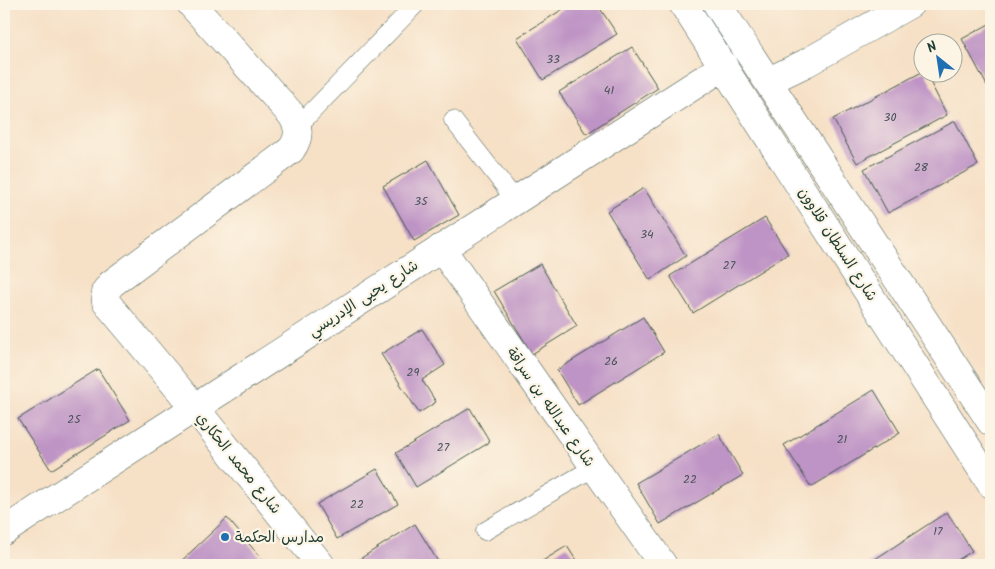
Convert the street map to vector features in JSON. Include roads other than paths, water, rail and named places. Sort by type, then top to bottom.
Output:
[{"type":"street","points":[[191,4],[291,114],[298,126]]},
{"type":"street","name":"شارع السلطان قلاوون","points":[[683,4],[991,484]]},
{"type":"street","name":"شارع السلطان قلاوون","points":[[717,4],[991,422]]},
{"type":"street","points":[[769,81],[806,63],[910,4]]},
{"type":"street","name":"شارع يحيى الإدريسي","points":[[4,531],[724,66]]},
{"type":"street","name":"شارع محمد الحكاري","points":[[298,126],[298,140],[290,150],[111,284],[105,292],[106,302],[194,407],[321,565]]},
{"type":"street","name":"شارع عبدالله بن سراقة","points":[[441,248],[593,468],[663,565]]},
{"type":"lane","points":[[298,126],[416,4]]},
{"type":"lane","points":[[453,120],[516,201]]},
{"type":"lane","points":[[485,531],[593,468]]},
{"type":"place","name":"مدارس الحكمة","points":[[225,537]]}]
